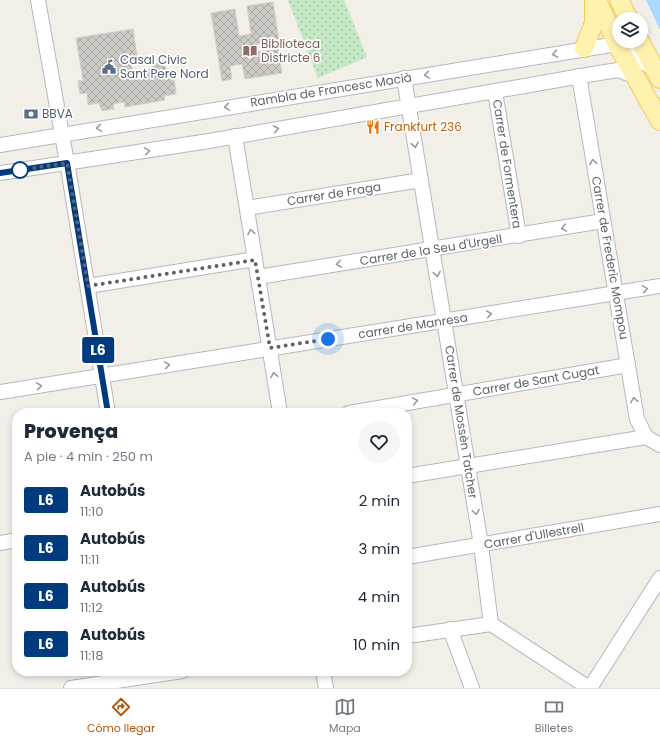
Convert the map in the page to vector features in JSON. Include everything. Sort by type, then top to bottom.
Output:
[{"type":"main road","points":[[596,0],[612,34]]},
{"type":"main road","points":[[584,48],[594,23],[596,0]]},
{"type":"main road","points":[[619,0],[625,12]]},
{"type":"main road","points":[[619,48],[660,121]]},
{"type":"main road","points":[[644,48],[657,75]]},
{"type":"street","points":[[38,0],[88,286],[107,408]]},
{"type":"street","name":"Rambla de Francesc Macià","points":[[0,145],[612,45]]},
{"type":"street","points":[[622,48],[657,75]]},
{"type":"street","points":[[0,173],[235,136],[618,70],[634,76]]},
{"type":"street","name":"Carrer de Frederic Mompou","points":[[579,76],[637,419],[646,437]]},
{"type":"street","name":"Carrer de Mossèn Tatcher","points":[[404,78],[481,545],[491,624]]},
{"type":"street","name":"Carrer de Formentera","points":[[495,92],[519,236]]},
{"type":"street","points":[[235,136],[279,408]]},
{"type":"street","name":"Carrer de Fraga","points":[[247,208],[421,180]]},
{"type":"street","name":"Carrer de la Seu d'Urgell","points":[[258,277],[603,222]]},
{"type":"street","points":[[88,286],[255,260]]},
{"type":"street","name":"carrer de Manresa","points":[[0,392],[660,286]]},
{"type":"street","name":"Carrer de Sant Cugat","points":[[377,408],[628,365]]},
{"type":"street","points":[[412,475],[646,437],[660,445]]},
{"type":"street","name":"Carrer d'Ullestrell","points":[[412,557],[660,514]]},
{"type":"street","points":[[0,543],[12,541]]},
{"type":"street","points":[[412,635],[491,624],[589,688],[660,578]]},
{"type":"street","points":[[450,629],[472,688]]},
{"type":"street","points":[[324,676],[326,688]]},
{"type":"street","points":[[71,688],[151,678]]},
{"type":"green space","points":[[288,0],[344,0],[367,57],[318,78]]},
{"type":"water","points":[[646,0],[660,0],[660,30]]},
{"type":"building","points":[[273,2],[279,41],[257,44],[258,52],[278,49],[282,73],[245,79],[242,64],[230,66],[232,79],[222,81],[211,13],[235,9],[239,36],[251,34],[247,6]]},
{"type":"building","points":[[133,29],[138,62],[131,63],[133,73],[147,71],[160,61],[174,78],[176,94],[164,96],[165,100],[125,107],[124,102],[113,104],[114,109],[102,111],[99,103],[88,105],[87,93],[80,94],[78,81],[83,80],[76,38]]},
{"type":"bus line","name":"L6","points":[[0,173],[67,163],[107,408]]},
{"type":"place","name":"Biblioteca Districte 6","points":[[250,51]]},
{"type":"place","name":"Casal Civic Sant Pere Nord","points":[[109,67]]},
{"type":"place","name":"BBVA","points":[[31,114]]},
{"type":"place","name":"Frankfurt 236","points":[[373,127]]},
{"type":"route","points":[[20,170],[67,163],[88,286],[255,260],[270,348],[328,339]]}]
